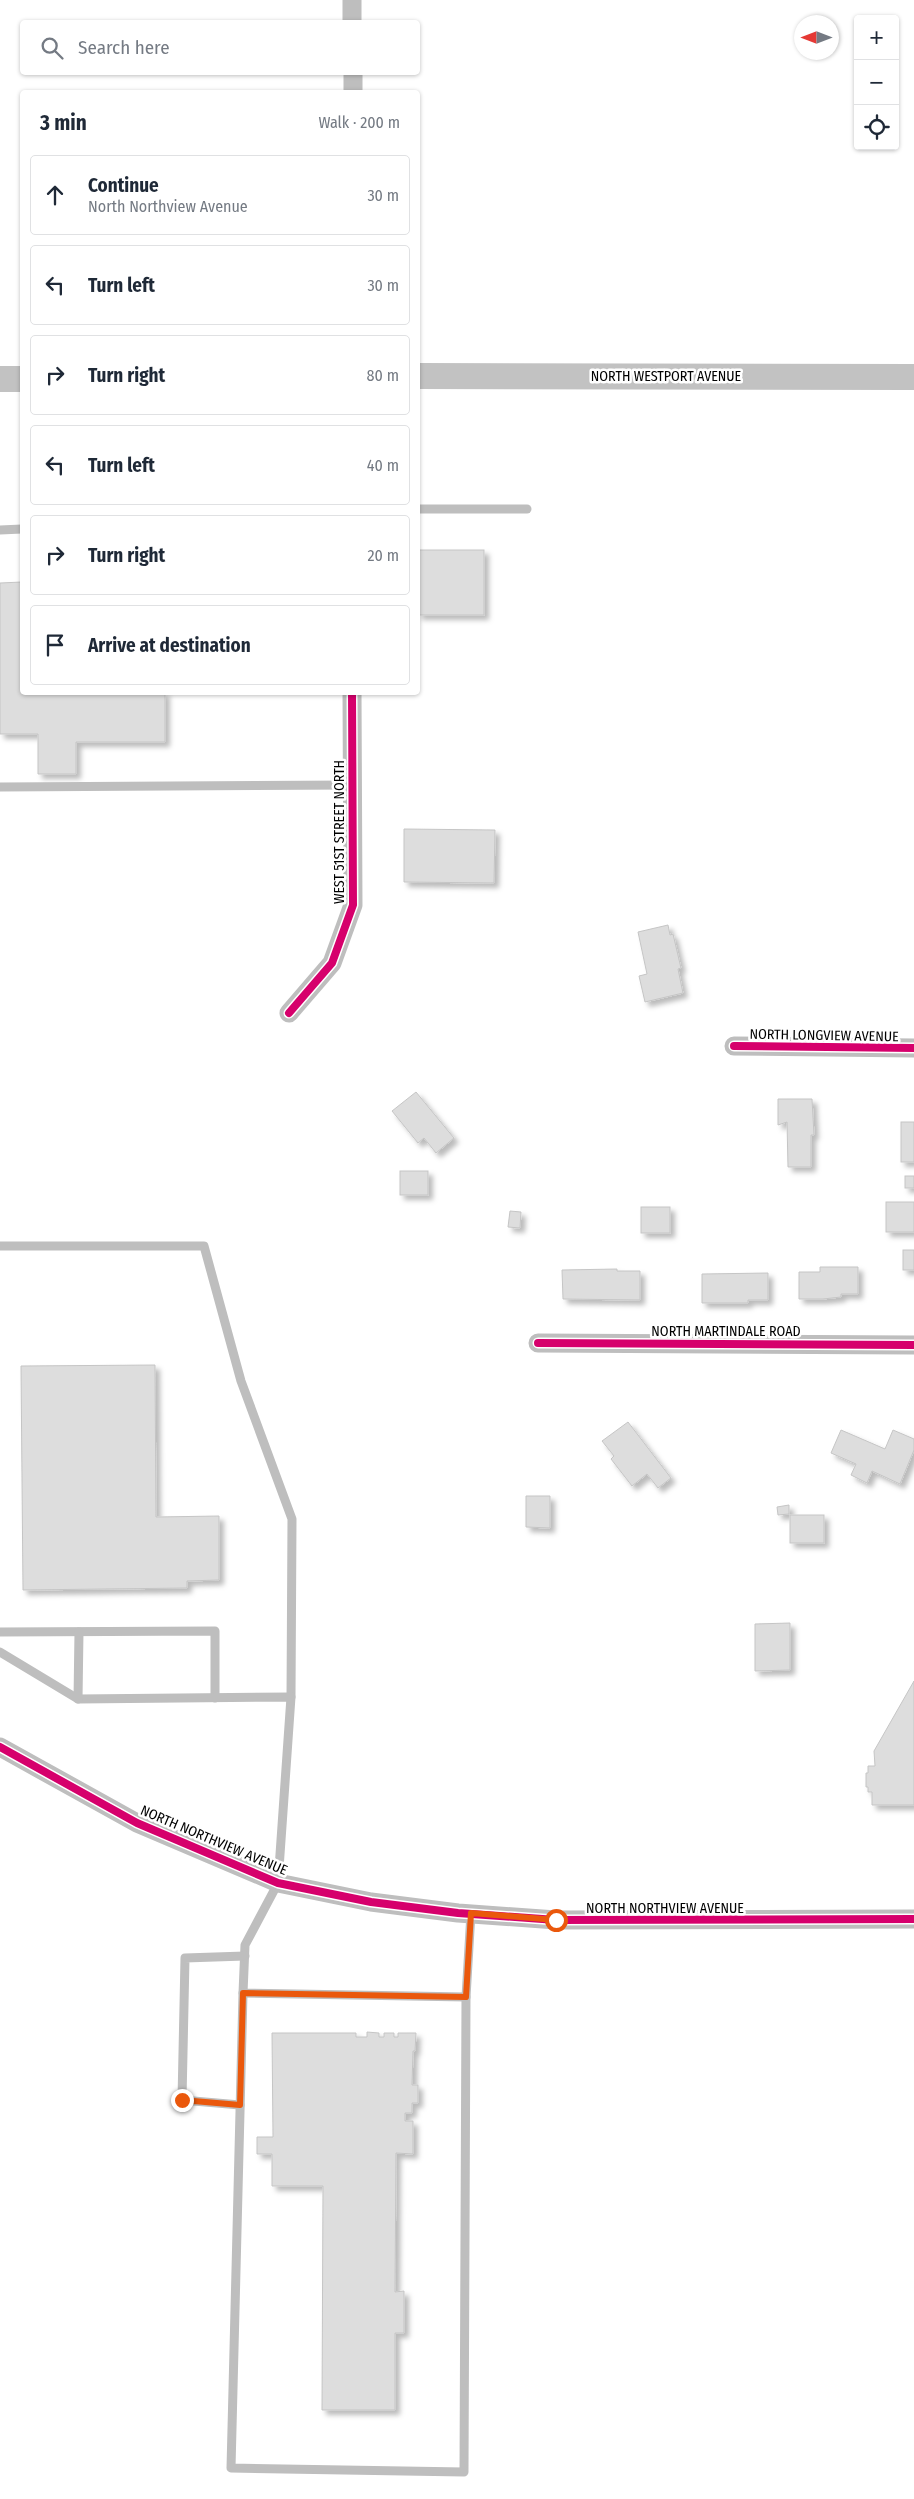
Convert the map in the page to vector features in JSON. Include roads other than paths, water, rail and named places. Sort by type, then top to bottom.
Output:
[{"type":"main road","name":"NORTH WESTPORT AVENUE","points":[[420,376],[914,377]]},
{"type":"main road","points":[[0,379],[20,379]]},
{"type":"street","points":[[352,0],[352,20]]},
{"type":"street","points":[[353,75],[353,90]]},
{"type":"street","name":"WEST 51ST STREET NORTH","points":[[289,1013],[332,963],[353,905],[352,695]]},
{"type":"street","name":"NORTH LONGVIEW AVENUE","points":[[734,1046],[914,1048]]},
{"type":"street","name":"NORTH MARTINDALE ROAD","points":[[538,1343],[914,1345]]},
{"type":"street","name":"NORTH NORTHVIEW AVENUE","points":[[0,1747],[137,1823],[278,1883],[371,1902],[556,1920],[914,1920]]},
{"type":"lane","points":[[420,510],[527,509]]},
{"type":"lane","points":[[0,530],[20,529]]},
{"type":"lane","points":[[0,787],[352,785]]},
{"type":"lane","points":[[0,1246],[204,1246],[241,1381],[292,1519],[291,1697],[278,1883],[246,1945],[245,1956],[231,2468],[464,2472],[466,1997],[471,1913]]},
{"type":"lane","points":[[0,1632],[215,1631],[215,1698]]},
{"type":"lane","points":[[78,1699],[79,1632]]},
{"type":"lane","points":[[0,1652],[78,1699],[291,1697]]},
{"type":"lane","points":[[240,2105],[182,2100],[185,1958],[245,1956]]},
{"type":"lane","points":[[243,1993],[466,1997]]}]
